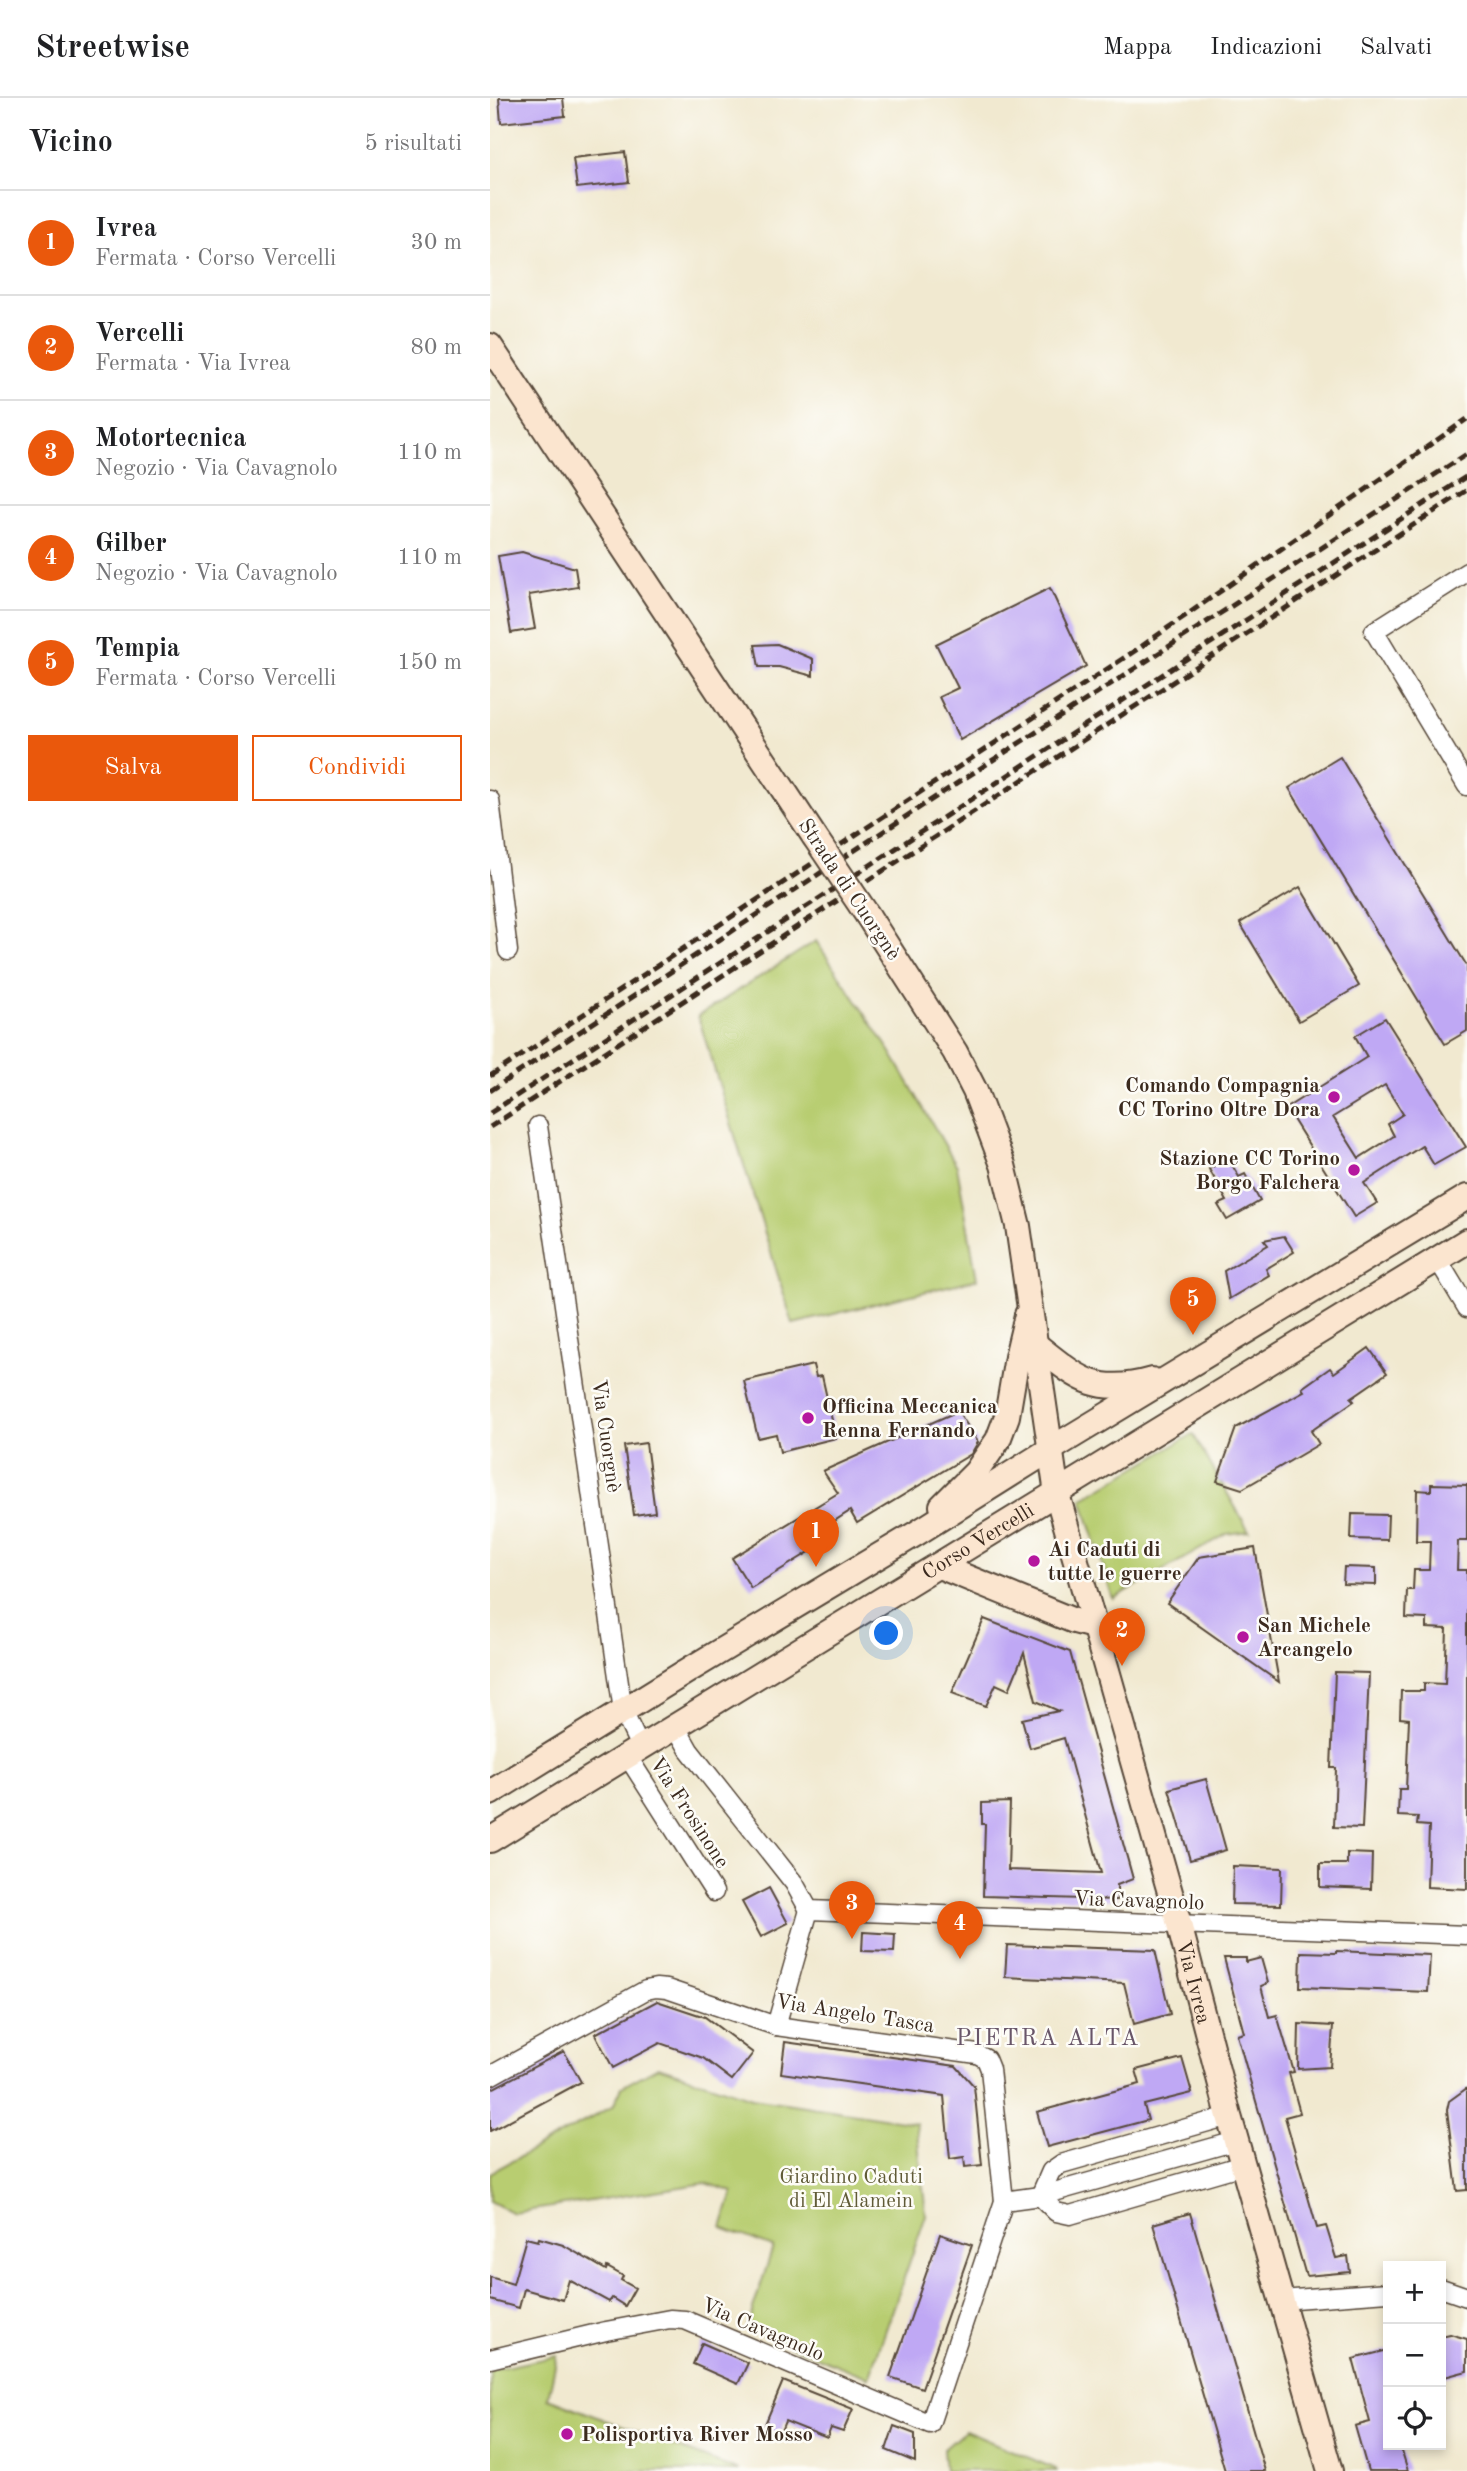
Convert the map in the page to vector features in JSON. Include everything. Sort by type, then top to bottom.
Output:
[{"type":"main road","name":"Strada di Cuorgnè","points":[[490,346],[868,916],[948,1041],[975,1091],[995,1138],[1018,1226],[1057,1494]]},
{"type":"main road","name":"Corso Vercelli","points":[[490,1793],[1467,1197]]},
{"type":"main road","name":"Corso Vercelli","points":[[490,1840],[1467,1241]]},
{"type":"main road","points":[[917,1533],[976,1472],[998,1440],[1007,1416],[1030,1304]]},
{"type":"main road","points":[[1036,1345],[1079,1377],[1112,1388],[1176,1374]]},
{"type":"main road","name":"Via Ivrea","points":[[1057,1494],[1330,2471]]},
{"type":"main road","points":[[939,1566],[1074,1621],[1093,1626]]},
{"type":"street","points":[[1467,572],[1374,631],[1467,786]]},
{"type":"street","points":[[490,800],[508,951]]},
{"type":"street","name":"Via Cuorgnè","points":[[538,1126],[623,1711],[634,1753]]},
{"type":"street","points":[[1438,1260],[1467,1308]]},
{"type":"street","points":[[676,1727],[689,1750],[794,1883],[809,1910],[776,2026]]},
{"type":"street","name":"Via Frosinone","points":[[634,1753],[714,1892]]},
{"type":"street","name":"Via Cavagnolo","points":[[809,1910],[1467,1935]]},
{"type":"street","name":"Via Angelo Tasca","points":[[490,2076],[646,1990],[656,1988],[667,1989],[776,2026],[977,2054],[986,2059],[990,2069],[1004,2201],[930,2424]]},
{"type":"street","points":[[1040,2196],[1051,2171],[1061,2164],[1229,2116]]},
{"type":"street","points":[[1004,2201],[1040,2196],[1236,2141]]},
{"type":"street","points":[[1040,2196],[1056,2212],[1070,2215],[1243,2165]]},
{"type":"street","points":[[1446,2287],[1467,2283]]},
{"type":"street","points":[[1446,2290],[1467,2297]]},
{"type":"street","points":[[1281,2300],[1383,2292]]},
{"type":"street","name":"Via Cavagnolo","points":[[490,2359],[606,2331],[670,2319],[685,2320],[930,2424]]},
{"type":"green space","points":[[816,941],[890,1051],[957,1166],[977,1279],[793,1324],[698,1016]]},
{"type":"green space","points":[[1193,1434],[1249,1531],[1227,1534],[1113,1599],[1082,1499]]},
{"type":"green space","name":"Giardino Caduti di El Alamein","points":[[658,2067],[752,2098],[916,2123],[926,2215],[869,2378],[747,2328],[773,2247],[722,2228],[733,2192],[706,2183],[513,2213],[490,2201],[490,2173],[613,2106],[622,2087]]},
{"type":"green space","name":"Polisportiva River Mosso","points":[[557,2356],[548,2398],[739,2471],[490,2471],[490,2370]]},
{"type":"green space","points":[[965,2431],[1057,2471],[945,2471],[943,2450]]},
{"type":"building","points":[[499,98],[563,98],[565,116],[501,123]]},
{"type":"building","points":[[625,152],[629,182],[577,188],[573,158]]},
{"type":"building","points":[[522,552],[575,568],[578,587],[529,595],[535,629],[511,633],[498,556]]},
{"type":"building","points":[[1050,588],[1086,666],[960,740],[939,697],[958,688],[936,644]]},
{"type":"building","points":[[777,644],[813,659],[813,676],[779,667],[759,667],[755,645]]},
{"type":"building","points":[[1340,757],[1467,966],[1467,1031],[1445,1044],[1289,788]]},
{"type":"building","points":[[1300,887],[1359,986],[1299,1021],[1240,923]]},
{"type":"building","points":[[1385,1018],[1466,1147],[1434,1165],[1422,1146],[1364,1183],[1377,1203],[1354,1217],[1286,1108],[1367,1057],[1355,1036]],"holes":[[[1385,1085],[1403,1114],[1388,1124],[1394,1136],[1359,1158],[1333,1117]]]},
{"type":"building","points":[[1228,1158],[1239,1177],[1245,1174],[1260,1201],[1227,1220],[1218,1205],[1227,1201],[1209,1169]]},
{"type":"building","points":[[1284,1236],[1294,1252],[1266,1269],[1269,1275],[1229,1299],[1224,1271],[1268,1245],[1264,1240]]},
{"type":"building","points":[[1369,1348],[1387,1373],[1351,1398],[1354,1401],[1311,1431],[1319,1444],[1242,1489],[1217,1481],[1236,1428],[1304,1391],[1302,1388],[1330,1368],[1334,1373]]},
{"type":"building","points":[[813,1365],[816,1377],[822,1376],[836,1438],[780,1452],[776,1434],[758,1438],[744,1381]]},
{"type":"building","points":[[958,1411],[978,1442],[971,1454],[857,1523],[850,1511],[822,1529],[829,1540],[751,1588],[732,1558],[838,1493],[823,1471]]},
{"type":"building","points":[[646,1443],[655,1512],[634,1515],[624,1446]]},
{"type":"building","points":[[1431,1484],[1467,1485],[1467,1541],[1458,1541],[1457,1570],[1467,1570],[1467,1889],[1427,1887],[1429,1826],[1417,1825],[1418,1817],[1398,1816],[1399,1789],[1406,1789],[1409,1719],[1400,1718],[1401,1691],[1424,1691],[1424,1683],[1445,1684],[1447,1629],[1427,1628],[1427,1619],[1406,1618],[1407,1590],[1413,1590],[1414,1570],[1429,1570],[1430,1541],[1416,1541],[1417,1490],[1431,1491]]},
{"type":"building","points":[[1352,1514],[1388,1515],[1387,1540],[1351,1539]]},
{"type":"building","name":"San Michele Arcangelo","points":[[1255,1548],[1279,1682],[1167,1603],[1199,1557]]},
{"type":"building","points":[[1344,1567],[1376,1568],[1376,1585],[1343,1584]]},
{"type":"building","points":[[984,1619],[1070,1652],[1133,1879],[1117,1885],[1117,1900],[983,1896],[985,1824],[982,1824],[982,1803],[1010,1802],[1008,1870],[1101,1873],[1064,1738],[1030,1748],[1022,1719],[1059,1711],[1036,1701],[1024,1653],[1009,1690],[996,1684],[986,1706],[952,1693]]},
{"type":"building","points":[[1335,1672],[1369,1673],[1362,1828],[1334,1827],[1336,1768],[1331,1768]]},
{"type":"building","points":[[1206,1779],[1226,1850],[1190,1860],[1169,1789]]},
{"type":"building","points":[[1347,1853],[1372,1854],[1371,1889],[1320,1887],[1320,1864],[1347,1864]]},
{"type":"building","points":[[1233,1866],[1282,1868],[1281,1905],[1232,1904]]},
{"type":"building","points":[[769,1888],[788,1923],[761,1937],[742,1902]]},
{"type":"building","points":[[863,1932],[895,1934],[894,1952],[862,1951]]},
{"type":"building","points":[[1007,1945],[1155,1950],[1170,2014],[1134,2024],[1124,1983],[1005,1977]]},
{"type":"building","points":[[1301,1952],[1430,1955],[1428,1992],[1300,1987]]},
{"type":"building","points":[[1224,1958],[1246,1958],[1246,1962],[1261,1958],[1268,1983],[1261,1986],[1269,2017],[1277,2015],[1294,2072],[1289,2073],[1300,2113],[1285,2117],[1317,2228],[1326,2226],[1336,2258],[1348,2256],[1350,2272],[1306,2276],[1237,2035],[1244,2033]]},
{"type":"building","points":[[657,2001],[705,2017],[753,2053],[732,2080],[703,2058],[660,2043],[613,2068],[595,2034]]},
{"type":"building","points":[[1299,2024],[1333,2026],[1330,2067],[1298,2069]]},
{"type":"building","points":[[785,2042],[956,2066],[974,2086],[982,2165],[965,2167],[964,2157],[950,2159],[944,2096],[781,2073]]},
{"type":"building","points":[[564,2051],[581,2082],[490,2131],[490,2090]]},
{"type":"building","points":[[1182,2058],[1192,2093],[1144,2105],[1148,2120],[1047,2147],[1037,2112],[1140,2084],[1136,2070]]},
{"type":"building","points":[[1467,2088],[1467,2190],[1457,2191],[1447,2110],[1449,2101]]},
{"type":"building","points":[[1190,2213],[1265,2471],[1225,2471],[1153,2224]]},
{"type":"building","points":[[940,2234],[972,2245],[922,2388],[890,2377]]},
{"type":"building","points":[[526,2238],[538,2241],[539,2238],[563,2245],[606,2270],[607,2267],[623,2276],[621,2280],[635,2288],[625,2306],[612,2298],[609,2302],[569,2280],[563,2300],[524,2289],[519,2308],[490,2300],[490,2277],[513,2284]]},
{"type":"building","points":[[1446,2335],[1467,2339],[1467,2371],[1446,2377]]},
{"type":"building","points":[[702,2343],[748,2363],[738,2384],[693,2364]]},
{"type":"building","points":[[1383,2351],[1383,2450],[1402,2450],[1408,2471],[1368,2471],[1355,2426],[1370,2422],[1353,2359]]},
{"type":"building","points":[[783,2381],[853,2409],[843,2432],[831,2428],[827,2438],[785,2421],[779,2436],[763,2429]]},
{"type":"building","points":[[894,2426],[915,2434],[915,2462],[886,2450]]},
{"type":"railway","points":[[490,1076],[1142,646],[1467,419]]},
{"type":"railway","points":[[490,1091],[928,802],[1467,454]]},
{"type":"railway","points":[[490,1113],[1467,476]]},
{"type":"railway","points":[[490,1127],[1467,490]]},
{"type":"place","name":"Comando Compagnia CC Torino Oltre Dora","points":[[1334,1097]]},
{"type":"place","name":"Stazione CC Torino Borgo Falchera","points":[[1354,1170]]},
{"type":"place","name":"Tempia","points":[[1193,1335]]},
{"type":"place","name":"Officina Meccanica Renna Fernando","points":[[808,1418]]},
{"type":"place","name":"Ai Caduti di tutte le guerre","points":[[1034,1561]]},
{"type":"place","name":"Ivrea","points":[[816,1567]]},
{"type":"place","name":"San Michele Arcangelo","points":[[1243,1637]]},
{"type":"place","name":"Vercelli","points":[[1122,1666]]},
{"type":"place","name":"Motortecnica","points":[[852,1939]]},
{"type":"place","name":"Gilber","points":[[960,1959]]},
{"type":"place","name":"Polisportiva River Mosso","points":[[567,2434]]},
{"type":"district","name":"PIETRA ALTA","points":[[1048,2037]]}]
